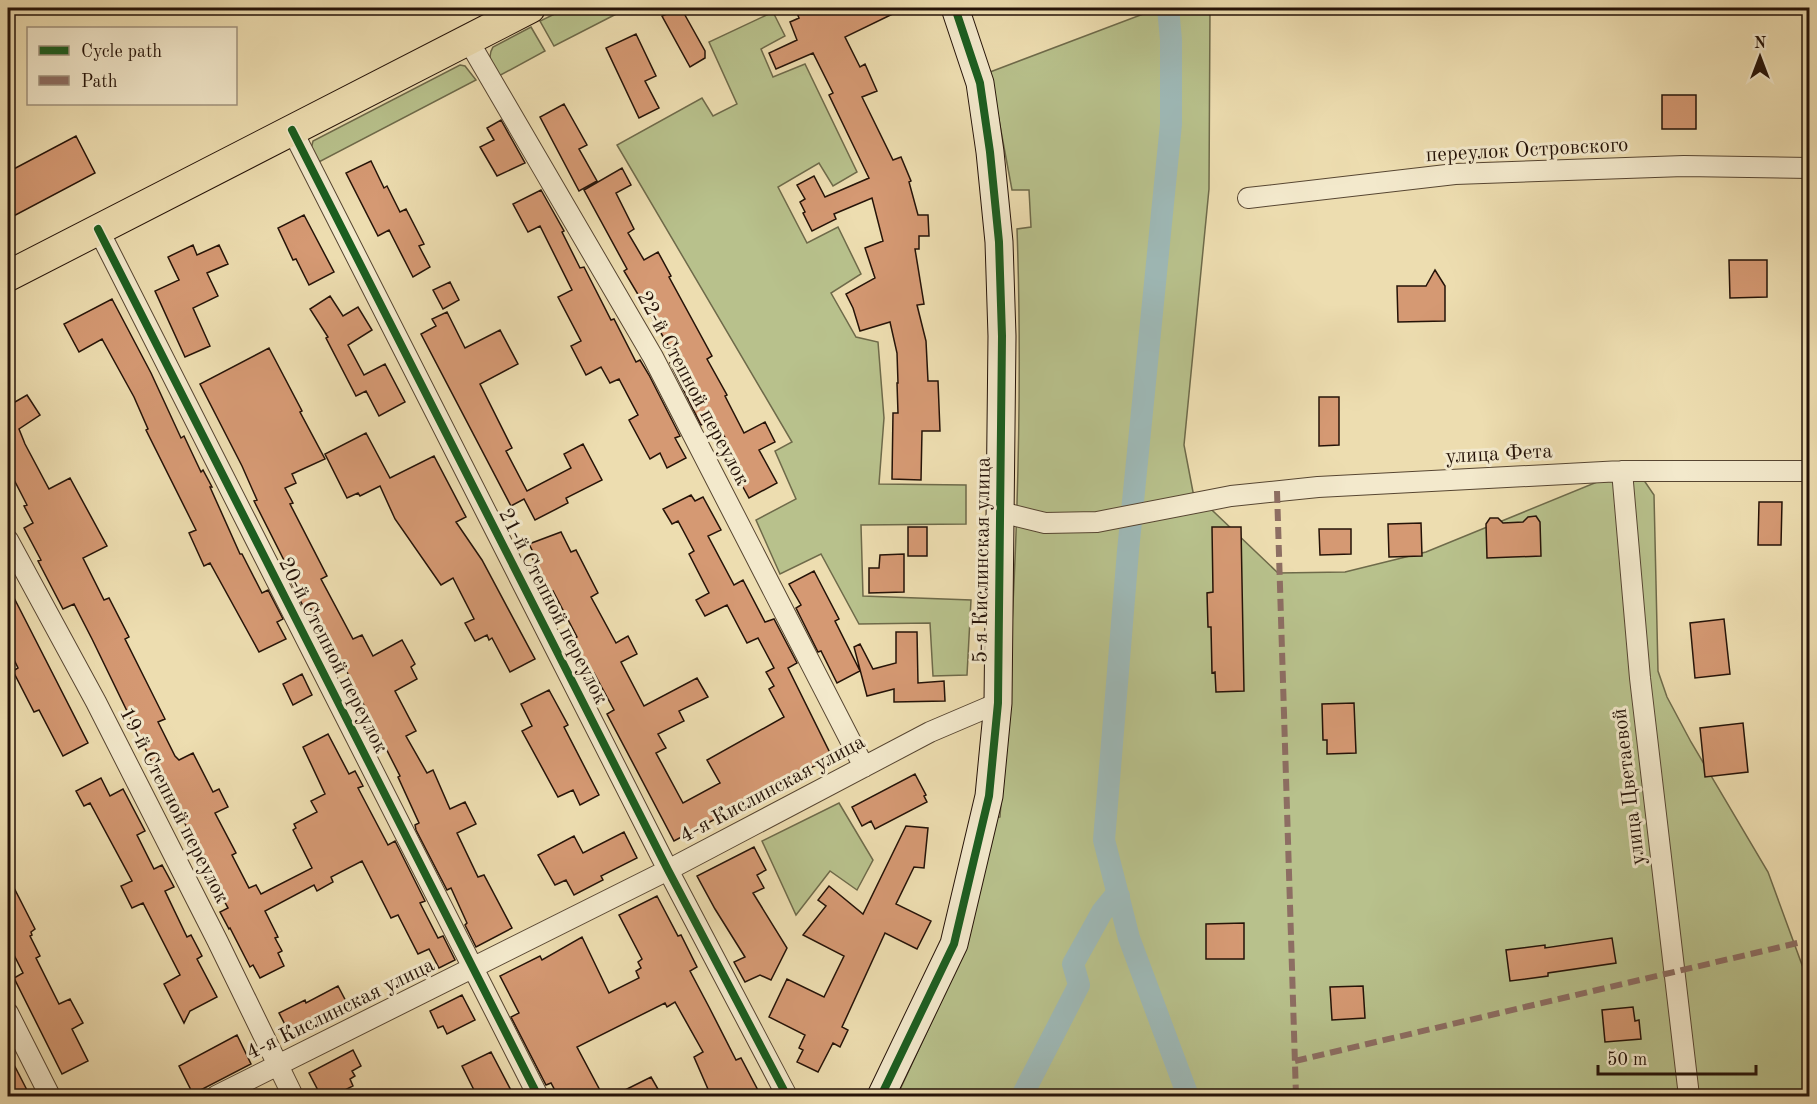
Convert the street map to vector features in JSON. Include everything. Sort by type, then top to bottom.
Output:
[{"type":"main road","points":[[8,276],[530,8]]},
{"type":"street","name":"5-я Кислинская улица","points":[[881,1096],[954,944],[989,796],[998,703],[1002,336],[998,233],[980,83],[955,8]]},
{"type":"street","name":"22-й Степной переулок","points":[[468,40],[654,357],[864,767]]},
{"type":"street","name":"21-й Степной переулок","points":[[292,130],[668,870],[787,1096]]},
{"type":"street","name":"переулок Островского","points":[[1248,198],[1455,174],[1684,166],[1809,168]]},
{"type":"street","name":"20-й Степной переулок","points":[[98,229],[538,1096]]},
{"type":"street","name":"улица Фета","points":[[1000,512],[1045,523],[1096,522],[1192,502],[1318,487],[1622,471],[1809,471]]},
{"type":"street","name":"улица Цветаевой","points":[[1622,471],[1640,678],[1689,1096]]},
{"type":"street","name":"19-й Степной переулок","points":[[8,540],[101,712],[293,1096]]},
{"type":"street","name":"4-я Кислинская улица","points":[[216,1096],[668,870],[930,732],[998,703]]},
{"type":"street","points":[[8,1013],[50,1096]]},
{"type":"green space","points":[[567,8],[628,8],[554,46],[540,21]]},
{"type":"green space","points":[[1159,8],[1210,8],[1209,189],[1184,445],[1193,492],[1278,573],[1345,572],[1426,552],[1619,473],[1639,473],[1654,495],[1658,671],[1667,697],[1691,742],[1768,872],[1809,984],[1809,1096],[897,1096],[966,948],[992,819],[1000,817],[1010,670],[1016,523],[1019,376],[1017,229],[1031,227],[1029,190],[1012,190],[990,72]]},
{"type":"green space","points":[[773,12],[785,36],[761,49],[773,77],[805,64],[857,172],[833,186],[819,163],[778,187],[807,243],[838,227],[861,274],[831,293],[856,337],[878,342],[884,418],[879,484],[966,485],[966,524],[861,525],[863,596],[971,600],[967,675],[933,676],[930,623],[859,624],[821,554],[780,574],[756,520],[796,499],[775,451],[792,442],[617,145],[702,98],[713,116],[737,104],[709,42]]},
{"type":"green space","points":[[531,27],[545,51],[497,77],[490,59],[493,47]]},
{"type":"green space","points":[[460,65],[465,66],[476,80],[317,163],[311,149],[313,141]]},
{"type":"green space","points":[[839,803],[873,860],[857,890],[830,871],[796,915],[762,841]]},
{"type":"building","points":[[681,8],[705,51],[705,58],[690,67],[662,16]]},
{"type":"building","points":[[795,8],[835,8],[838,14],[852,8],[905,8],[845,37],[860,67],[865,64],[877,91],[862,97],[893,160],[901,157],[911,181],[909,182],[918,215],[928,215],[929,236],[919,236],[919,249],[915,249],[924,304],[917,305],[926,341],[928,381],[938,381],[940,431],[922,431],[921,480],[892,479],[893,413],[898,413],[898,383],[897,353],[890,322],[860,331],[846,294],[875,278],[865,248],[883,241],[872,198],[834,214],[836,219],[812,231],[800,202],[805,199],[797,185],[814,176],[825,197],[869,178],[829,95],[833,93],[813,53],[776,69],[769,53],[797,40],[790,22],[799,18]]},
{"type":"building","points":[[636,34],[656,76],[645,81],[659,108],[639,118],[606,48]]},
{"type":"building","points":[[1662,95],[1696,95],[1696,129],[1662,129]]},
{"type":"building","points":[[564,104],[587,145],[579,149],[597,181],[579,191],[540,117]]},
{"type":"building","points":[[501,120],[525,163],[497,176],[480,147],[494,140],[487,128]]},
{"type":"building","points":[[76,136],[95,173],[8,219],[8,172]]},
{"type":"building","points":[[371,161],[384,188],[387,186],[400,212],[406,209],[424,244],[419,246],[430,267],[413,277],[389,230],[378,236],[346,173]]},
{"type":"building","points":[[622,168],[631,185],[616,193],[634,229],[628,233],[644,260],[658,252],[712,356],[707,359],[744,433],[765,422],[775,442],[759,450],[777,483],[749,498],[731,465],[738,462],[721,430],[711,435],[705,423],[701,425],[670,363],[677,360],[624,271],[627,269],[584,190]]},
{"type":"building","points":[[541,190],[564,231],[562,232],[580,268],[584,267],[636,362],[640,360],[649,375],[680,436],[675,438],[686,458],[667,468],[660,453],[650,459],[629,420],[638,415],[619,379],[610,383],[601,367],[586,375],[571,346],[581,341],[558,297],[572,290],[540,226],[528,232],[513,204]]},
{"type":"building","points":[[304,215],[334,272],[309,285],[296,259],[293,260],[278,228]]},
{"type":"building","points":[[193,245],[197,255],[219,245],[228,264],[207,273],[218,296],[193,308],[210,346],[185,357],[155,291],[179,280],[168,257]]},
{"type":"building","points":[[1729,260],[1767,260],[1767,297],[1730,298]]},
{"type":"building","points":[[1435,270],[1445,286],[1445,321],[1398,322],[1397,286],[1426,286]]},
{"type":"building","points":[[450,282],[459,300],[443,309],[433,290]]},
{"type":"building","points":[[330,296],[343,316],[358,307],[372,330],[348,345],[364,375],[385,364],[405,402],[379,416],[366,391],[356,396],[326,338],[328,337],[310,309]]},
{"type":"building","points":[[112,299],[151,373],[181,438],[184,436],[201,472],[203,470],[212,487],[210,487],[240,554],[262,593],[268,590],[283,619],[277,622],[286,639],[259,652],[210,563],[204,566],[189,533],[196,530],[146,430],[148,429],[134,397],[102,339],[79,352],[64,324]]},
{"type":"building","points":[[447,312],[465,348],[500,330],[518,364],[480,384],[512,448],[506,451],[527,491],[571,468],[564,454],[583,444],[602,480],[566,498],[568,503],[535,520],[524,499],[511,506],[421,334],[436,326],[432,319]]},
{"type":"building","points":[[269,348],[325,459],[292,474],[296,483],[285,488],[293,503],[290,504],[327,576],[321,579],[353,639],[362,635],[373,656],[402,640],[415,664],[411,667],[417,679],[395,691],[416,731],[406,736],[427,773],[433,770],[450,809],[465,802],[476,824],[457,833],[478,877],[484,875],[512,928],[476,947],[451,888],[447,890],[416,830],[415,825],[419,823],[398,777],[400,776],[315,609],[312,611],[309,606],[304,608],[290,580],[293,578],[254,501],[257,500],[242,466],[200,384]]},
{"type":"building","points":[[27,395],[40,415],[19,429],[25,444],[49,489],[70,478],[107,546],[83,558],[104,600],[109,598],[129,637],[125,639],[165,719],[158,722],[175,756],[179,760],[193,753],[213,792],[219,789],[228,807],[215,813],[236,853],[232,855],[249,888],[256,885],[261,894],[312,868],[293,830],[296,828],[294,824],[317,812],[311,801],[325,794],[303,747],[328,734],[349,774],[355,771],[363,786],[358,788],[388,845],[395,841],[425,901],[420,903],[438,938],[443,936],[455,960],[439,968],[429,949],[418,954],[398,915],[391,918],[362,861],[331,877],[333,882],[317,891],[314,885],[265,911],[278,937],[275,938],[282,951],[278,953],[284,966],[260,978],[253,965],[250,967],[220,912],[228,908],[210,875],[213,873],[176,806],[170,810],[155,781],[160,779],[74,604],[63,609],[24,528],[33,523],[24,506],[27,505],[8,468],[8,406]]},
{"type":"building","points":[[1319,397],[1339,397],[1339,445],[1319,446]]},
{"type":"building","points":[[366,433],[390,478],[434,456],[466,517],[456,522],[482,560],[535,659],[510,672],[492,638],[489,640],[487,635],[475,641],[465,623],[474,619],[453,578],[441,585],[395,519],[380,486],[360,496],[358,493],[347,498],[325,454]]},
{"type":"building","points":[[691,495],[695,501],[703,497],[721,530],[708,536],[734,585],[743,580],[765,622],[774,619],[797,663],[788,668],[832,757],[791,778],[795,785],[722,823],[719,817],[674,841],[607,714],[614,710],[594,673],[588,676],[581,661],[584,660],[573,639],[577,637],[553,591],[550,592],[531,556],[534,554],[529,544],[561,532],[571,552],[576,550],[598,593],[591,597],[616,643],[628,636],[637,654],[621,662],[644,706],[697,678],[708,697],[679,711],[684,721],[658,734],[666,748],[656,753],[683,803],[720,783],[707,760],[784,717],[769,689],[774,686],[766,672],[774,668],[758,638],[747,643],[727,605],[705,616],[696,600],[709,593],[689,554],[694,551],[678,521],[672,524],[663,509]]},
{"type":"building","points":[[1759,502],[1782,502],[1781,545],[1758,545]]},
{"type":"building","points":[[1536,516],[1540,522],[1541,556],[1487,558],[1486,524],[1490,518],[1498,518],[1503,523],[1523,522],[1528,517]]},
{"type":"building","points":[[1421,523],[1422,556],[1389,557],[1388,524]]},
{"type":"building","points":[[908,527],[927,527],[927,556],[908,556]]},
{"type":"building","points":[[1212,527],[1241,527],[1244,691],[1216,692],[1215,672],[1212,673],[1211,627],[1208,627],[1207,593],[1213,592]]},
{"type":"building","points":[[1319,529],[1351,529],[1351,554],[1320,555]]},
{"type":"building","points":[[904,554],[904,592],[869,593],[869,568],[879,568],[880,555]]},
{"type":"building","points":[[814,571],[839,619],[835,621],[860,671],[837,683],[821,651],[818,652],[796,608],[801,605],[789,584]]},
{"type":"building","points":[[8,586],[88,743],[63,756],[39,710],[34,712],[13,671],[18,668],[8,647]]},
{"type":"building","points":[[1724,619],[1730,674],[1695,678],[1690,623]]},
{"type":"building","points":[[896,632],[917,632],[918,683],[944,681],[945,701],[894,702],[894,689],[867,696],[854,647],[860,644],[873,669],[896,663]]},
{"type":"building","points":[[302,674],[312,695],[293,705],[283,684]]},
{"type":"building","points":[[549,690],[568,725],[564,727],[599,795],[580,805],[573,790],[558,797],[522,731],[532,726],[521,704]]},
{"type":"building","points":[[1354,703],[1356,753],[1327,754],[1327,740],[1323,740],[1322,704]]},
{"type":"building","points":[[1743,723],[1748,772],[1705,777],[1700,728]]},
{"type":"building","points":[[915,774],[926,795],[924,796],[927,802],[875,829],[871,821],[862,826],[852,807]]},
{"type":"building","points":[[101,778],[110,796],[123,789],[145,831],[137,835],[154,869],[162,865],[174,887],[165,891],[187,937],[191,935],[202,956],[197,959],[217,997],[190,1011],[184,1023],[164,984],[180,975],[143,903],[132,908],[121,886],[132,881],[90,803],[84,806],[76,791]]},
{"type":"building","points":[[906,826],[928,828],[924,868],[914,867],[896,904],[931,921],[917,949],[885,933],[842,1027],[848,1030],[840,1047],[833,1043],[818,1072],[797,1062],[803,1050],[799,1048],[805,1035],[769,1017],[787,979],[824,997],[844,956],[803,935],[826,906],[818,900],[829,886],[863,914]]},
{"type":"building","points":[[624,832],[637,858],[601,876],[603,880],[574,895],[566,880],[555,885],[538,855],[574,836],[583,853]]},
{"type":"building","points":[[754,847],[766,870],[757,875],[764,888],[753,893],[787,948],[771,980],[760,975],[745,982],[734,962],[745,957],[697,876]]},
{"type":"building","points":[[8,876],[35,929],[30,936],[40,956],[36,958],[59,1004],[70,999],[83,1023],[72,1029],[88,1061],[62,1074],[14,978],[23,973],[8,943]]},
{"type":"building","points":[[657,896],[697,967],[690,971],[736,1060],[741,1058],[761,1096],[711,1096],[694,1057],[703,1052],[675,1002],[667,1007],[665,1003],[577,1047],[603,1096],[558,1096],[551,1083],[546,1085],[511,1017],[519,1013],[500,976],[540,956],[542,960],[582,937],[609,993],[639,978],[636,971],[641,968],[638,962],[642,959],[619,915]]},
{"type":"building","points":[[1244,923],[1244,959],[1206,959],[1206,924]]},
{"type":"building","points":[[1612,938],[1616,963],[1510,981],[1506,950],[1545,945],[1545,948]]},
{"type":"building","points":[[338,986],[351,1011],[293,1040],[279,1013],[305,1000],[306,1003]]},
{"type":"building","points":[[1363,986],[1365,1018],[1332,1020],[1330,987]]},
{"type":"building","points":[[462,995],[475,1020],[447,1034],[443,1026],[438,1028],[430,1011]]},
{"type":"building","points":[[1633,1007],[1635,1021],[1639,1020],[1641,1039],[1605,1042],[1602,1010]]},
{"type":"building","points":[[237,1035],[251,1064],[193,1094],[179,1066]]},
{"type":"building","points":[[353,1050],[361,1066],[352,1071],[355,1076],[350,1079],[353,1086],[333,1096],[321,1096],[309,1073]]},
{"type":"building","points":[[491,1052],[514,1096],[477,1096],[462,1066]]},
{"type":"building","points":[[8,1053],[30,1096],[8,1096]]},
{"type":"building","points":[[651,1077],[662,1096],[613,1096]]},
{"type":"waterway","points":[[1168,8],[1171,40],[1171,124],[1128,551],[1104,840],[1129,938],[1188,1096]]},
{"type":"waterway","points":[[1022,1096],[1079,985],[1073,964],[1102,912],[1115,896],[1119,896]]},
{"type":"marked path","points":[[1277,491],[1296,1096]]},
{"type":"marked path","points":[[1295,1061],[1810,940]]},
{"type":"cycle path","points":[[881,1096],[954,944],[989,796],[998,703],[1002,336],[999,242],[980,83],[955,8]]},
{"type":"cycle path","points":[[292,130],[668,870],[787,1096]]},
{"type":"cycle path","points":[[98,229],[538,1096]]}]
